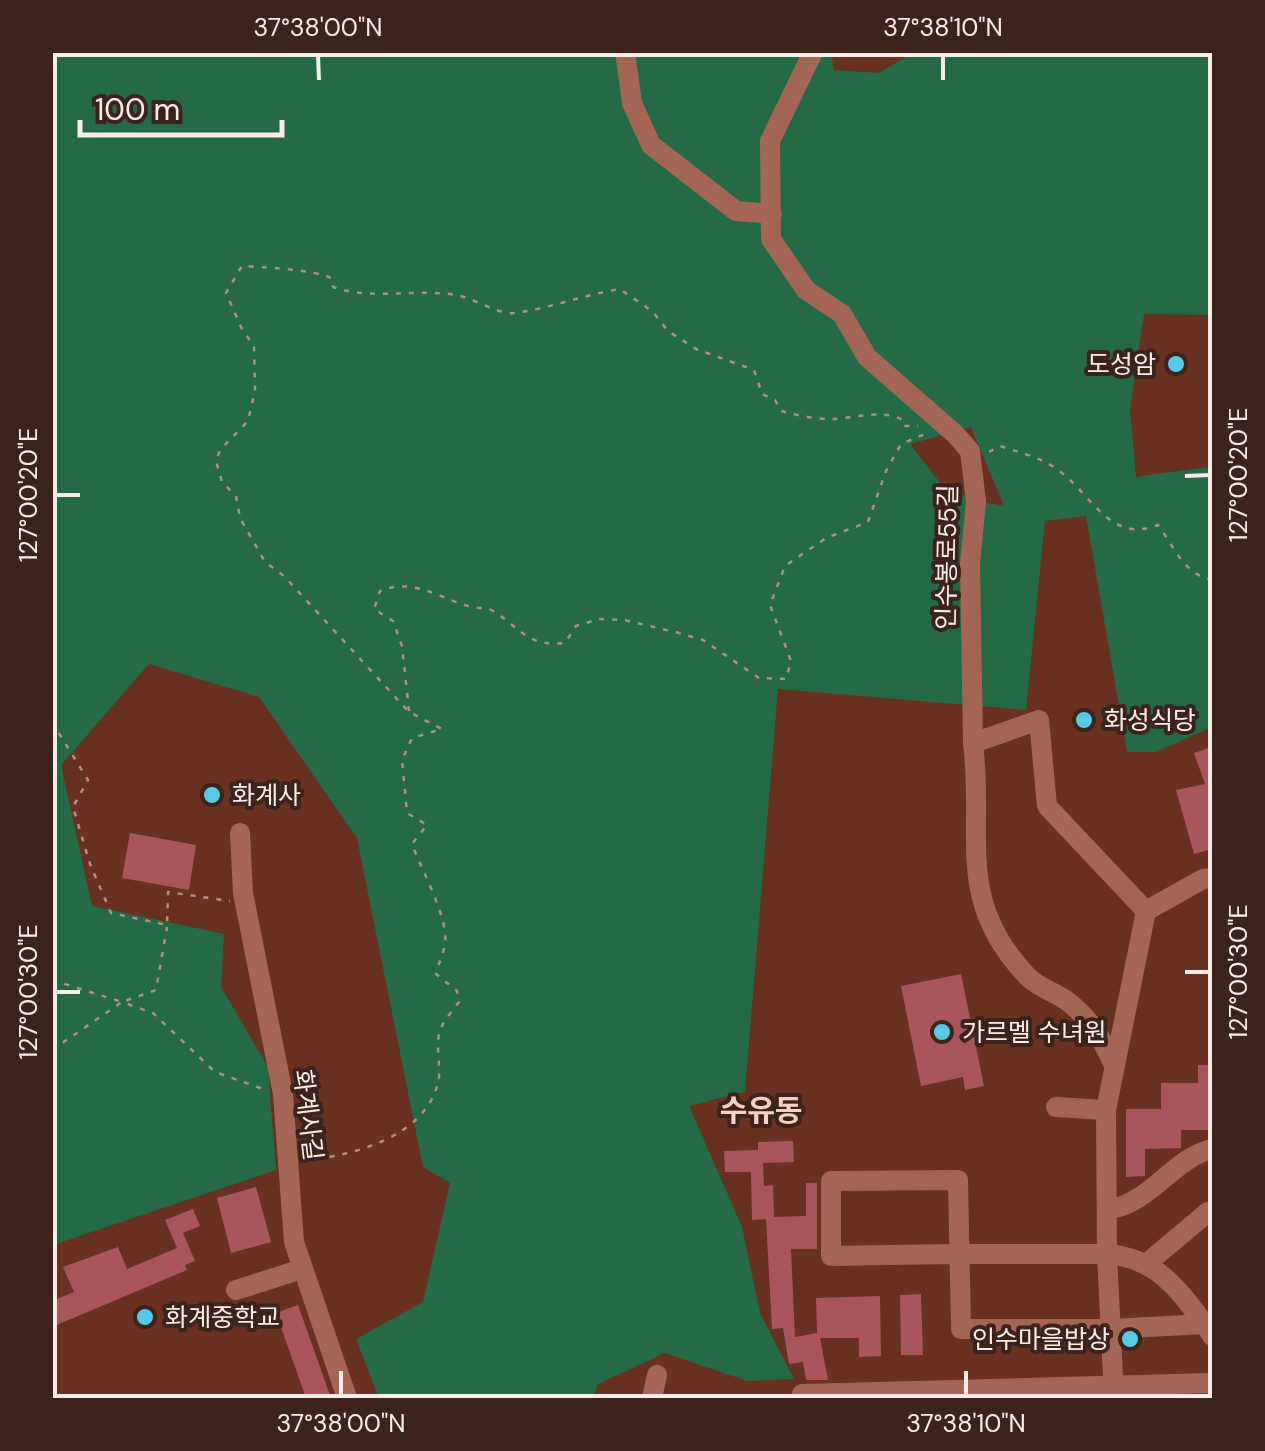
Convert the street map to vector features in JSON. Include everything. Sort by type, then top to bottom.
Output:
[{"type":"street","points":[[625,52],[632,103],[652,145],[736,210],[772,214]]},
{"type":"street","name":"인수봉로55길","points":[[813,52],[770,141],[771,238],[806,290],[842,314],[867,357],[970,451],[976,500],[970,564],[976,877],[988,919],[1009,955],[1032,981],[1069,1002],[1098,1032],[1113,1063]]},
{"type":"street","points":[[973,743],[1039,720],[1047,806],[1146,911]]},
{"type":"street","name":"화계사길","points":[[240,833],[245,904],[283,1094],[294,1242],[347,1398]]},
{"type":"street","points":[[1114,1392],[1106,1110],[1113,1063],[1146,911],[1212,878]]},
{"type":"street","points":[[1056,1108],[1106,1110]]},
{"type":"street","points":[[1109,1209],[1125,1207],[1194,1153],[1212,1149]]},
{"type":"street","points":[[1208,1330],[960,1330],[958,1254],[958,1180],[830,1181],[831,1256],[958,1254],[1108,1254],[1131,1256],[1182,1294],[1208,1330]]},
{"type":"street","points":[[1146,1264],[1208,1212]]},
{"type":"street","points":[[236,1290],[302,1270]]},
{"type":"street","points":[[652,1398],[657,1375]]},
{"type":"street","points":[[802,1396],[1114,1392],[1212,1384]]},
{"type":"path","points":[[290,1162],[334,1157],[397,1135],[432,1102],[439,1078],[439,1031],[459,1002],[457,991],[436,974],[446,942],[435,896],[412,844],[427,825],[407,813],[402,760],[412,738],[442,729],[409,712],[284,576],[265,562],[240,518],[236,496],[222,482],[216,461],[220,450],[248,421],[254,390],[254,346],[226,293],[242,266],[320,272],[331,278],[333,287],[370,295],[404,291],[458,295],[510,314],[620,289],[653,312],[668,332],[696,349],[754,370],[762,394],[775,400],[781,411],[825,420],[872,414],[894,416],[903,420],[904,426],[934,430],[901,444],[886,471],[868,522],[826,538],[785,566],[770,605],[791,661],[786,678],[760,678],[703,640],[624,620],[576,626],[566,644],[544,646],[520,633],[491,609],[398,584],[380,591],[374,609],[393,621],[402,646],[409,712]]},
{"type":"path","points":[[970,451],[984,454],[1000,446],[1038,458],[1072,482],[1103,518],[1131,530],[1148,531],[1158,525],[1182,562],[1201,578],[1212,580]]},
{"type":"path","points":[[52,722],[88,780],[74,807],[90,864],[111,913],[168,925]]},
{"type":"path","points":[[52,1050],[122,1002],[156,990],[168,925],[168,892],[245,904]]},
{"type":"path","points":[[52,980],[154,1014],[215,1072],[271,1092]]},
{"type":"green space","points":[[831,52],[834,70],[879,73],[913,53],[1212,53],[1212,315],[1144,314],[1130,409],[1136,477],[1207,467],[1212,490],[1212,727],[1156,752],[1127,752],[1086,516],[1045,521],[1026,710],[778,689],[745,1092],[689,1106],[742,1227],[760,1313],[794,1379],[747,1381],[665,1353],[598,1384],[593,1398],[379,1398],[356,1339],[423,1302],[450,1183],[423,1167],[357,838],[259,697],[149,664],[61,765],[92,906],[224,934],[221,987],[268,1067],[276,1170],[53,1245],[53,53]],"holes":[[[971,427],[1004,506],[976,501],[941,484],[910,444]]]},
{"type":"building","points":[[1212,747],[1212,849],[1194,854],[1176,790],[1205,784],[1194,753]]},
{"type":"building","points":[[130,833],[196,845],[189,890],[122,878]]},
{"type":"building","name":"가르멜 수녀원","points":[[961,974],[984,1086],[965,1090],[963,1077],[921,1086],[901,986]]},
{"type":"building","points":[[1198,1065],[1212,1065],[1212,1130],[1181,1130],[1181,1148],[1145,1149],[1145,1176],[1126,1177],[1126,1109],[1161,1109],[1161,1083],[1198,1083]]},
{"type":"building","points":[[793,1141],[794,1162],[763,1163],[764,1186],[773,1185],[774,1217],[806,1216],[806,1183],[817,1183],[817,1249],[791,1249],[795,1337],[817,1333],[816,1298],[880,1296],[881,1356],[859,1357],[859,1338],[820,1338],[828,1380],[806,1380],[803,1362],[789,1364],[783,1328],[772,1329],[766,1219],[752,1220],[751,1172],[725,1172],[724,1151],[758,1150],[758,1142]]},
{"type":"building","points":[[256,1187],[271,1242],[231,1253],[217,1198]]},
{"type":"building","points":[[193,1209],[200,1226],[183,1233],[195,1261],[185,1265],[187,1270],[52,1327],[52,1301],[74,1292],[63,1267],[118,1247],[127,1269],[177,1248],[165,1220]]},
{"type":"building","points":[[921,1294],[923,1355],[901,1355],[900,1295]]},
{"type":"building","points":[[298,1305],[331,1398],[306,1398],[276,1313]]},
{"type":"place","name":"도성암","points":[[1176,364]]},
{"type":"place","name":"화성식당","points":[[1084,720]]},
{"type":"place","name":"화계사","points":[[212,795]]},
{"type":"place","name":"가르멜 수녀원","points":[[942,1032]]},
{"type":"place","name":"화계중학교","points":[[145,1317]]},
{"type":"place","name":"인수마을밥상","points":[[1130,1339]]},
{"type":"district","name":"수유동","points":[[761,1110]]}]
